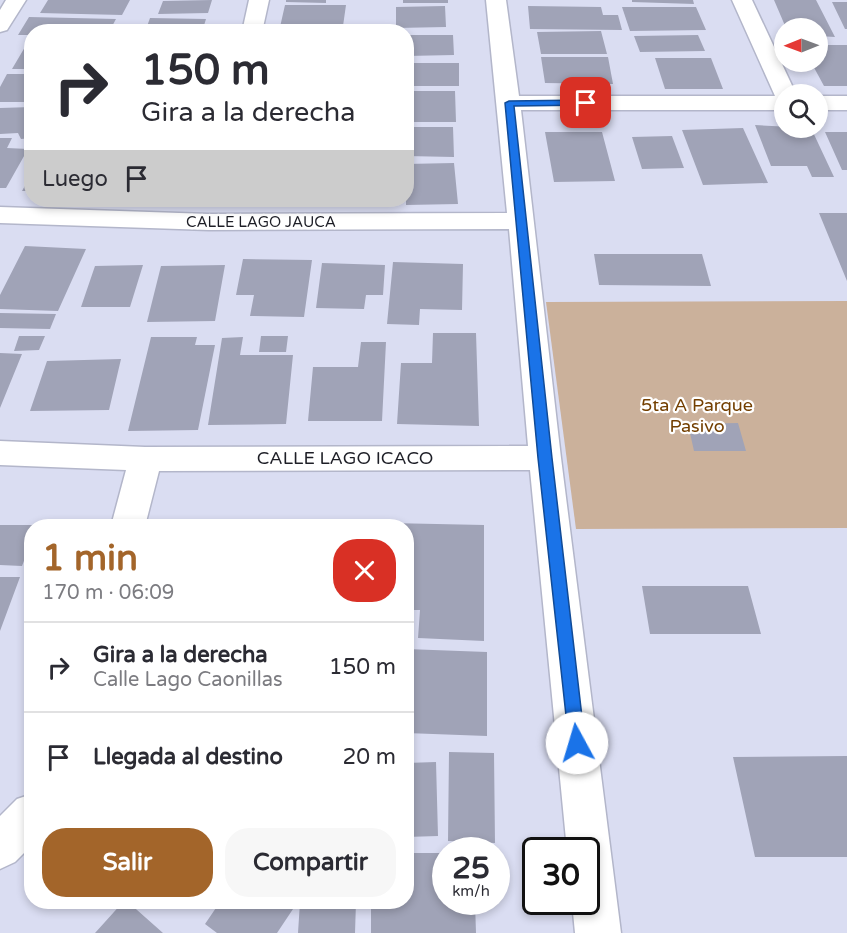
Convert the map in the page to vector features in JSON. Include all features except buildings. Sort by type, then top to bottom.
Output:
[{"type":"street","points":[[0,26],[16,0]]},
{"type":"street","points":[[254,24],[259,0]]},
{"type":"street","points":[[496,0],[522,221],[545,458],[598,933]]},
{"type":"street","points":[[742,0],[780,84]]},
{"type":"street","points":[[509,103],[774,103]]},
{"type":"street","points":[[828,103],[847,103]]},
{"type":"street","name":"CALLE LAGO JAUCA","points":[[0,215],[212,211],[522,221]]},
{"type":"street","name":"CALLE LAGO ICACO","points":[[0,453],[145,459],[545,458]]},
{"type":"street","points":[[130,519],[145,459]]},
{"type":"street","points":[[0,848],[24,822]]},
{"type":"green space","name":"5ta A Parque Pasivo","points":[[847,301],[847,528],[576,529],[546,302]]},
{"type":"route","points":[[577,743],[509,103],[586,103]]}]
